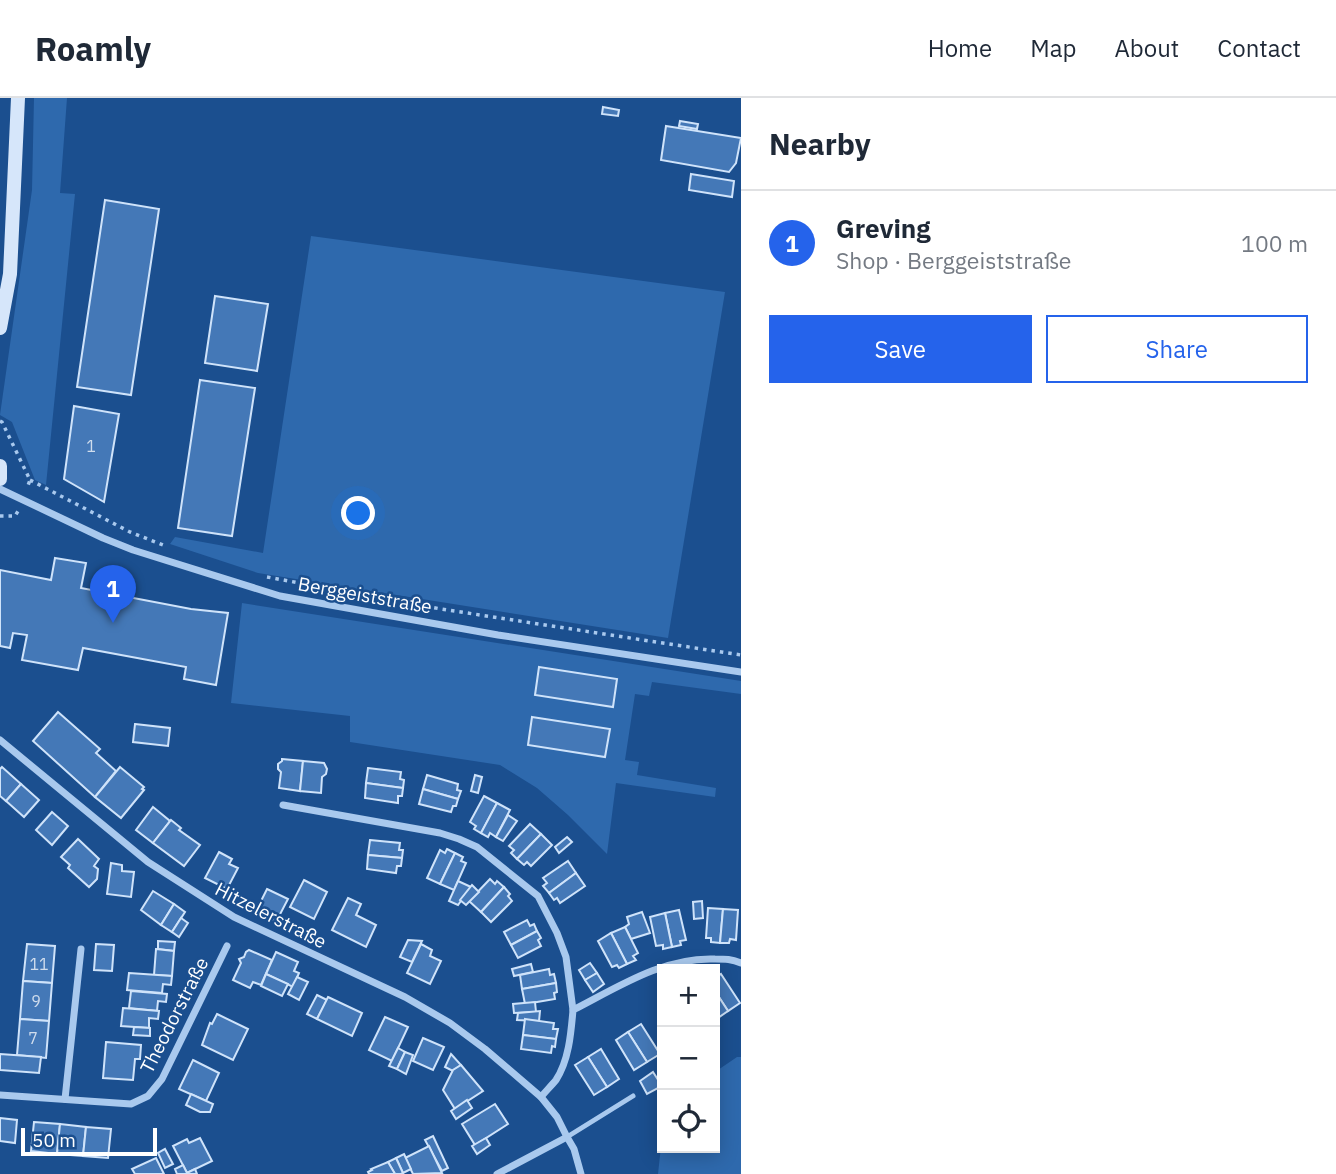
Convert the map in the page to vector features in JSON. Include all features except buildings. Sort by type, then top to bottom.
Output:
[{"type":"main road","points":[[0,328],[10,274],[18,98]]},
{"type":"main road","points":[[0,466],[0,479]]},
{"type":"street","name":"Berggeiststraße","points":[[0,489],[133,550],[280,596],[498,635],[741,672]]},
{"type":"street","name":"Hitzelerstraße","points":[[0,740],[148,862],[234,917],[405,998],[450,1023],[485,1048],[541,1097],[557,1117],[573,1149],[581,1174]]},
{"type":"street","points":[[283,805],[440,833],[459,839],[477,847],[538,897],[566,957],[573,1010],[566,1054],[557,1078],[541,1097]]},
{"type":"street","name":"Theodorstraße","points":[[0,1094],[131,1104],[148,1096],[162,1079],[227,946]]},
{"type":"street","points":[[65,1099],[81,949]]},
{"type":"street","points":[[573,1010],[666,965],[697,958],[732,959],[741,963]]},
{"type":"street","points":[[497,1174],[567,1137]]},
{"type":"lane","points":[[567,1137],[634,1096]]},
{"type":"path","points":[[30,480],[130,532],[166,546]]},
{"type":"path","points":[[265,577],[441,609],[741,654]]},
{"type":"shaded area","points":[[34,98],[67,98],[60,193],[75,194],[46,485],[35,480],[12,422],[0,415],[32,190]]},
{"type":"shaded area","points":[[311,236],[725,292],[668,638],[258,573],[170,544],[175,537],[263,553]]},
{"type":"shaded area","points":[[242,603],[741,681],[741,694],[652,682],[649,696],[635,694],[625,760],[639,762],[637,775],[716,788],[715,797],[616,783],[607,854],[537,788],[500,765],[350,742],[350,716],[231,703]]},
{"type":"shaded area","points":[[741,1057],[741,1174],[658,1174],[660,1153],[720,1153],[720,1069]]},
{"type":"place","name":"Greving","points":[[113,623]]}]
